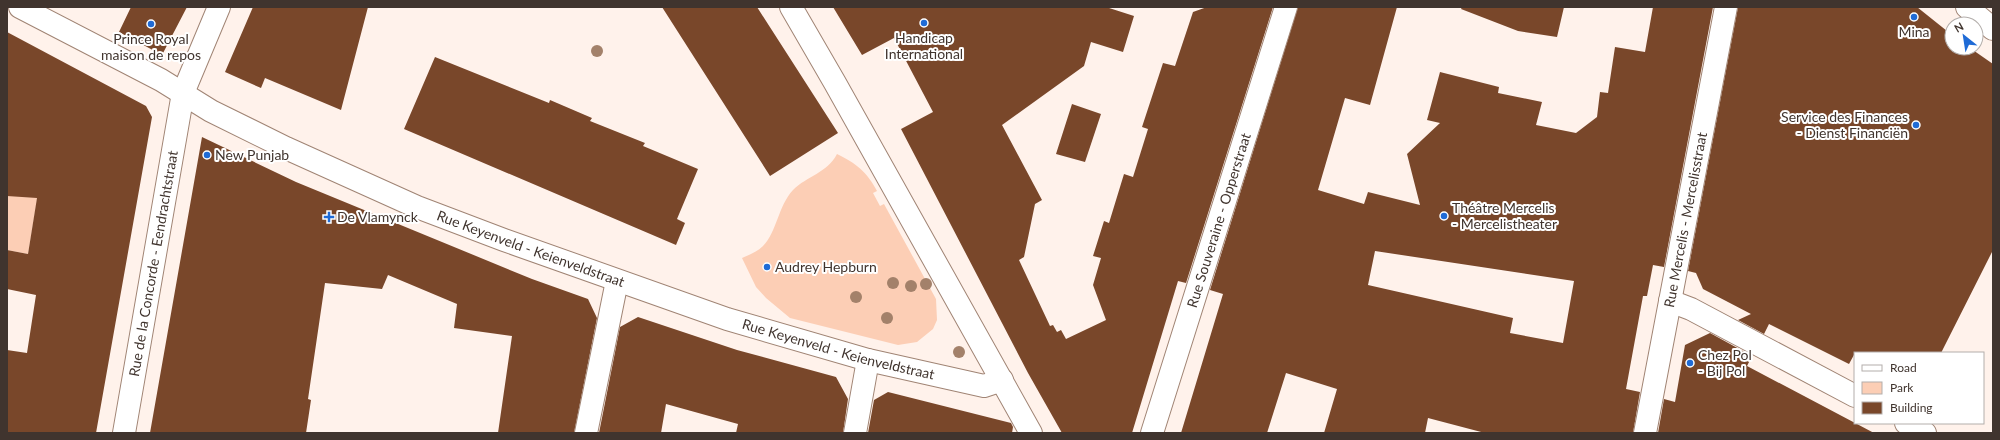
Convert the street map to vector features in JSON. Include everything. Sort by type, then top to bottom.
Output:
[{"type":"street","name":"Rue Keyenveld - Keienveldstraat","points":[[20,7],[161,80],[211,111],[286,148],[417,207],[617,281],[727,319],[868,360],[984,386],[1002,380]]},
{"type":"street","name":"Rue de la Concorde - Eendrachtstraat","points":[[124,433],[183,94],[219,7]]},
{"type":"street","points":[[790,7],[1031,433]]},
{"type":"street","name":"Rue Souveraine - Opperstraat","points":[[1152,433],[1286,7]]},
{"type":"street","name":"Rue Mercelis - Mercelisstraat","points":[[1645,433],[1726,7]]},
{"type":"street","points":[[1966,7],[1993,29]]},
{"type":"street","points":[[586,433],[617,281]]},
{"type":"street","points":[[1670,301],[1691,309],[1854,395]]},
{"type":"street","points":[[855,433],[868,360]]},
{"type":"street","points":[[1908,424],[1925,433]]},
{"type":"green space","points":[[837,154],[850,161],[869,178],[877,191],[873,193],[880,206],[884,204],[936,299],[937,320],[933,329],[917,342],[898,345],[790,318],[766,298],[756,287],[742,258],[758,250],[768,240],[788,196],[793,190],[798,185],[828,166]]},
{"type":"green space","points":[[7,177],[40,182],[28,254],[7,250]]},
{"type":"building","name":"Prince Royal maison de repos","points":[[131,7],[187,7],[162,55],[119,32]]},
{"type":"building","points":[[253,7],[368,7],[341,110],[265,78],[261,88],[225,72]]},
{"type":"building","points":[[662,7],[757,7],[838,133],[770,176]]},
{"type":"building","points":[[833,7],[1106,7],[1134,16],[1123,52],[1091,42],[1084,66],[1002,125],[1042,200],[1035,204],[1024,257],[1019,260],[1050,326],[1053,325],[1057,332],[1061,330],[1066,339],[1106,320],[1093,285],[1101,258],[1093,256],[1104,221],[1109,223],[1124,174],[1133,177],[1148,129],[1142,127],[1163,63],[1175,66],[1193,12],[1207,7],[1273,7],[1186,283],[1178,281],[1132,433],[1062,433],[1028,373],[901,129],[933,112],[894,38],[862,55]]},
{"type":"building","points":[[1298,7],[1397,7],[1370,105],[1345,98],[1318,190],[1364,204],[1368,192],[1420,205],[1407,154],[1440,123],[1427,120],[1440,72],[1499,87],[1498,93],[1542,102],[1536,125],[1576,133],[1597,117],[1600,92],[1608,93],[1615,47],[1645,52],[1653,7],[1713,7],[1664,267],[1653,265],[1647,296],[1643,296],[1626,389],[1640,392],[1633,433],[1485,433],[1428,418],[1425,433],[1324,433],[1337,389],[1286,373],[1267,433],[1181,433],[1223,294],[1210,290]],"holes":[[[1375,251],[1574,281],[1563,343],[1510,333],[1513,318],[1368,285]]]},
{"type":"building","points":[[1462,7],[1564,7],[1557,37],[1518,31],[1461,9]]},
{"type":"building","points":[[1738,7],[1917,7],[1944,29],[1944,56],[1982,56],[1993,64],[1993,250],[1942,352],[1854,352],[1849,364],[1769,324],[1764,334],[1738,320],[1751,314],[1703,289],[1696,273],[1688,271]]},
{"type":"building","points":[[7,32],[146,106],[152,117],[96,433],[7,433],[7,350],[27,353],[36,295],[7,289],[7,250],[28,254],[37,198],[7,196]]},
{"type":"building","points":[[435,57],[549,103],[550,100],[592,118],[590,121],[645,143],[643,146],[698,169],[677,219],[685,223],[676,245],[404,129]]},
{"type":"building","points":[[1072,104],[1101,114],[1085,162],[1056,154]]},
{"type":"building","points":[[202,137],[296,182],[532,279],[588,299],[597,318],[574,433],[498,433],[512,336],[454,328],[457,304],[388,275],[382,289],[325,283],[308,399],[311,400],[306,433],[150,433]]},
{"type":"building","points":[[638,317],[737,350],[836,377],[848,399],[843,433],[736,433],[738,424],[666,404],[661,433],[599,433],[620,327]]},
{"type":"building","points":[[1710,333],[1752,356],[1747,366],[1854,422],[1854,424],[1857,424],[1874,433],[1658,433],[1664,399],[1675,402],[1685,345]]},
{"type":"building","points":[[888,392],[1011,423],[1013,427],[1012,433],[868,433],[874,400]]},
{"type":"place","name":"Mina","points":[[1914,17]]},
{"type":"place","name":"Handicap International","points":[[924,23]]},
{"type":"place","name":"Prince Royal maison de repos","points":[[151,24]]},
{"type":"place","name":"Service des Finances - Dienst Financiën","points":[[1916,125]]},
{"type":"place","name":"New Punjab","points":[[207,155]]},
{"type":"place","name":"Théâtre Mercelis - Mercelistheater","points":[[1444,216]]},
{"type":"place","name":"De Vlamynck","points":[[329,217]]},
{"type":"place","name":"Audrey Hepburn","points":[[767,267]]},
{"type":"place","name":"Chez Pol - Bij Pol","points":[[1690,363]]}]
